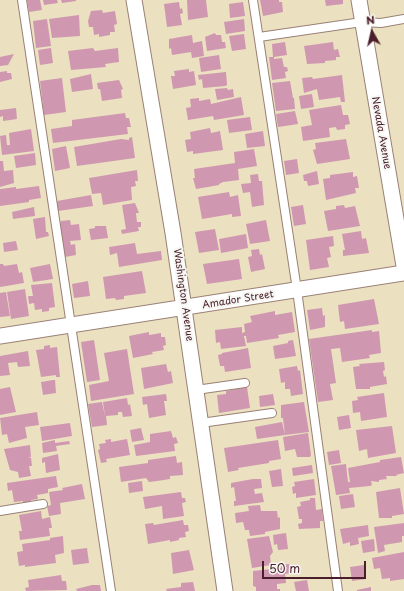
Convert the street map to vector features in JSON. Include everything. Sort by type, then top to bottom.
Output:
[{"type":"street","name":"Washington Avenue","points":[[134,0],[185,308],[225,591]]},
{"type":"street","name":"Nevada Avenue","points":[[359,0],[404,266]]},
{"type":"street","name":"Amador Street","points":[[0,336],[404,273]]},
{"type":"lane","points":[[22,0],[111,591]]},
{"type":"lane","points":[[253,0],[297,290],[338,591]]},
{"type":"lane","points":[[259,36],[362,22],[381,23],[404,19]]},
{"type":"lane","points":[[196,390],[245,383]]},
{"type":"lane","points":[[201,423],[272,413]]},
{"type":"lane","points":[[0,511],[43,504]]},
{"type":"building","points":[[27,0],[40,0],[42,10],[29,12]]},
{"type":"building","points":[[43,0],[57,0],[58,3],[44,5]]},
{"type":"building","points":[[61,0],[76,0],[76,1],[62,3]]},
{"type":"building","points":[[187,0],[206,0],[208,17],[188,20]]},
{"type":"building","points":[[260,0],[279,0],[279,2],[282,2],[283,12],[263,16]]},
{"type":"building","points":[[325,0],[343,0],[343,4],[326,6]]},
{"type":"building","points":[[179,2],[180,9],[182,8],[183,13],[180,14],[182,25],[167,27],[164,4]]},
{"type":"building","points":[[243,2],[245,16],[230,18],[229,4]]},
{"type":"building","points":[[102,10],[103,13],[115,11],[117,24],[114,25],[115,32],[110,32],[110,35],[99,37],[99,34],[94,35],[93,27],[89,27],[88,21],[91,11]]},
{"type":"building","points":[[79,15],[80,36],[52,38],[49,19]]},
{"type":"building","points":[[47,19],[51,46],[36,48],[33,21]]},
{"type":"building","points":[[244,19],[245,31],[226,34],[224,22]]},
{"type":"building","points":[[215,33],[216,35],[221,35],[222,42],[225,42],[226,48],[207,51],[205,37]]},
{"type":"building","points":[[244,34],[246,49],[232,51],[229,36]]},
{"type":"building","points":[[192,35],[193,43],[202,41],[204,56],[192,58],[191,52],[172,55],[171,48],[169,49],[169,39]]},
{"type":"building","points":[[285,42],[287,55],[274,57],[274,59],[282,58],[284,67],[287,67],[288,71],[285,72],[286,78],[272,80],[269,57],[273,57],[272,44]]},
{"type":"building","points":[[333,42],[334,50],[338,49],[340,57],[336,57],[336,60],[325,61],[325,63],[307,64],[304,46]]},
{"type":"building","points":[[51,48],[53,63],[40,65],[38,50]]},
{"type":"building","points":[[93,48],[95,51],[118,48],[119,62],[105,64],[106,67],[71,70],[68,51]]},
{"type":"building","points":[[14,54],[8,65],[0,66],[0,57]]},
{"type":"building","points":[[219,55],[221,69],[201,72],[199,58]]},
{"type":"building","points":[[189,69],[189,72],[194,71],[196,85],[173,89],[171,76],[175,76],[174,71]]},
{"type":"building","points":[[7,71],[7,73],[11,73],[12,79],[0,82],[0,72]]},
{"type":"building","points":[[226,72],[227,85],[225,86],[203,88],[202,79],[199,80],[198,75]]},
{"type":"building","points":[[91,74],[93,89],[72,92],[70,79]]},
{"type":"building","points":[[342,75],[345,102],[341,102],[340,97],[319,100],[317,89],[304,93],[302,78],[312,77],[313,79]]},
{"type":"building","points":[[62,78],[66,112],[44,115],[40,81]]},
{"type":"building","points":[[119,80],[123,89],[121,90],[122,98],[102,101],[100,89],[98,89],[97,83]]},
{"type":"building","points":[[290,81],[295,109],[276,111],[272,83]]},
{"type":"building","points":[[227,88],[228,90],[233,89],[234,97],[217,100],[215,89]]},
{"type":"building","points":[[312,94],[314,107],[301,109],[299,96]]},
{"type":"building","points":[[241,97],[244,115],[214,120],[213,116],[188,120],[186,108],[191,107],[190,99],[199,98],[199,101],[210,99],[211,104]]},
{"type":"building","points":[[341,105],[343,115],[348,115],[350,124],[345,125],[345,129],[337,130],[336,127],[329,128],[330,137],[303,141],[301,127],[312,125],[309,110]]},
{"type":"building","points":[[16,108],[17,119],[3,121],[3,116],[0,117],[0,110]]},
{"type":"building","points":[[295,111],[298,124],[278,127],[276,114]]},
{"type":"building","points":[[125,113],[126,118],[129,118],[131,127],[127,127],[128,134],[53,143],[51,129],[72,126],[72,120]]},
{"type":"building","points":[[250,117],[252,130],[229,133],[227,120]]},
{"type":"building","points":[[210,128],[211,133],[220,131],[223,150],[193,154],[193,151],[187,152],[185,140],[191,139],[190,132]]},
{"type":"building","points":[[31,129],[34,151],[2,155],[0,136],[6,135],[7,145],[10,145],[9,133]]},
{"type":"building","points":[[263,131],[265,146],[247,148],[245,134]]},
{"type":"building","points":[[132,137],[135,158],[77,166],[74,147],[121,139],[129,140],[129,138]]},
{"type":"building","points":[[346,139],[350,159],[317,164],[313,150],[316,149],[315,143]]},
{"type":"building","points":[[66,146],[70,168],[55,171],[52,149]]},
{"type":"building","points":[[254,149],[257,166],[238,169],[239,180],[223,182],[219,185],[196,189],[193,178],[195,178],[194,169],[235,163],[234,152]]},
{"type":"building","points":[[35,153],[36,165],[16,168],[14,156]]},
{"type":"building","points":[[297,159],[299,173],[286,175],[284,161]]},
{"type":"building","points":[[0,161],[3,161],[4,171],[13,170],[14,183],[0,187]]},
{"type":"building","points":[[137,170],[138,181],[135,181],[136,186],[131,187],[132,200],[103,205],[101,193],[92,194],[89,178]]},
{"type":"building","points":[[317,171],[319,184],[308,186],[307,181],[304,181],[303,175]]},
{"type":"building","points":[[353,172],[353,177],[357,176],[359,188],[355,188],[356,193],[326,200],[323,179],[330,178],[330,175]]},
{"type":"building","points":[[258,174],[259,181],[262,181],[264,205],[252,207],[250,192],[243,193],[241,184],[251,183],[250,175]]},
{"type":"building","points":[[39,186],[41,198],[29,200],[29,202],[0,206],[0,189],[16,187],[16,189]]},
{"type":"building","points":[[229,192],[230,197],[238,195],[241,216],[232,217],[232,214],[202,219],[198,197]]},
{"type":"building","points":[[91,195],[93,206],[58,211],[57,201]]},
{"type":"building","points":[[135,203],[139,213],[136,213],[137,222],[141,222],[141,227],[138,227],[139,231],[122,234],[121,230],[126,229],[122,205]]},
{"type":"building","points":[[303,205],[306,224],[294,226],[291,207]]},
{"type":"building","points":[[344,205],[345,208],[355,206],[360,226],[328,231],[324,211],[336,209],[336,206]]},
{"type":"building","points":[[34,207],[35,216],[13,219],[12,212]]},
{"type":"building","points":[[45,217],[46,232],[48,232],[49,236],[36,239],[33,219]]},
{"type":"building","points":[[70,220],[71,225],[79,224],[81,240],[70,241],[71,245],[75,244],[76,255],[65,257],[60,224],[61,221]]},
{"type":"building","points":[[266,220],[270,241],[250,244],[246,224]]},
{"type":"building","points":[[95,226],[106,226],[108,238],[91,240],[89,229],[95,228]]},
{"type":"building","points":[[215,229],[219,250],[199,253],[195,232]]},
{"type":"building","points":[[361,231],[362,239],[366,238],[369,253],[343,256],[343,250],[345,250],[342,234]]},
{"type":"building","points":[[246,234],[248,248],[221,253],[219,239]]},
{"type":"building","points":[[333,236],[334,246],[329,247],[331,257],[327,258],[329,267],[310,270],[306,240]]},
{"type":"building","points":[[16,241],[18,250],[4,252],[3,243]]},
{"type":"building","points":[[135,243],[137,254],[161,251],[162,260],[119,267],[117,253],[110,255],[109,247]]},
{"type":"building","points":[[259,249],[260,255],[262,254],[265,269],[251,272],[248,257],[252,256],[251,250]]},
{"type":"building","points":[[239,259],[242,279],[207,284],[203,264]]},
{"type":"building","points":[[0,264],[3,264],[4,266],[17,264],[19,273],[22,272],[24,283],[0,287]]},
{"type":"building","points":[[50,264],[53,279],[33,282],[30,268]]},
{"type":"building","points":[[142,271],[146,293],[124,296],[124,299],[106,299],[103,277]]},
{"type":"building","points":[[88,281],[90,296],[74,298],[72,284]]},
{"type":"building","points":[[52,283],[55,307],[49,308],[49,311],[42,312],[42,309],[35,310],[34,303],[29,304],[28,296],[33,296],[31,285]]},
{"type":"building","points":[[25,289],[29,316],[11,319],[7,292]]},
{"type":"building","points":[[6,292],[10,316],[0,317],[0,293]]},
{"type":"building","points":[[374,299],[379,324],[345,329],[344,321],[340,322],[338,305]]},
{"type":"building","points":[[322,308],[323,316],[325,315],[325,327],[310,330],[307,310]]},
{"type":"building","points":[[275,311],[275,315],[292,312],[295,332],[278,335],[279,338],[247,343],[246,336],[244,336],[246,346],[221,349],[220,342],[216,343],[215,330],[242,327],[242,333],[245,332],[244,324],[252,322],[250,316]]},
{"type":"building","points":[[372,330],[372,332],[379,331],[381,353],[369,355],[370,358],[342,362],[340,348],[331,349],[336,383],[330,384],[333,400],[318,402],[309,339]]},
{"type":"building","points":[[149,332],[149,335],[161,333],[161,337],[165,337],[166,345],[163,346],[164,350],[133,358],[129,336]]},
{"type":"building","points":[[94,340],[100,380],[87,382],[81,342]]},
{"type":"building","points":[[293,340],[296,356],[275,359],[273,346],[288,343],[288,341]]},
{"type":"building","points":[[50,345],[50,348],[57,347],[60,377],[56,377],[56,375],[41,377],[36,350],[44,349],[44,346]]},
{"type":"building","points":[[248,348],[251,368],[225,372],[224,366],[220,366],[218,355]]},
{"type":"building","points":[[127,349],[134,394],[91,401],[89,385],[109,381],[104,353]]},
{"type":"building","points":[[28,351],[30,366],[18,367],[17,362],[8,363],[10,375],[0,376],[0,356]]},
{"type":"building","points":[[384,362],[385,370],[383,371],[384,377],[386,376],[387,384],[370,387],[370,389],[356,389],[353,367],[360,366],[359,364]]},
{"type":"building","points":[[166,364],[168,372],[171,371],[173,383],[144,389],[141,368]]},
{"type":"building","points":[[297,366],[298,371],[300,370],[303,394],[291,396],[290,389],[285,389],[285,382],[281,383],[279,369]]},
{"type":"building","points":[[55,380],[56,393],[43,395],[41,382]]},
{"type":"building","points":[[10,387],[16,412],[0,415],[0,389]]},
{"type":"building","points":[[247,387],[250,408],[219,413],[217,395],[226,394],[226,391]]},
{"type":"building","points":[[384,393],[387,417],[361,421],[360,412],[353,413],[352,401],[358,400],[357,397]]},
{"type":"building","points":[[166,394],[167,401],[164,401],[166,415],[149,418],[147,404],[143,405],[142,397]]},
{"type":"building","points":[[273,394],[275,405],[260,407],[259,396]]},
{"type":"building","points":[[127,398],[128,405],[130,404],[132,416],[123,417],[122,412],[118,412],[118,415],[106,416],[107,425],[92,427],[88,404],[102,402],[105,416],[103,402]]},
{"type":"building","points":[[304,402],[309,432],[285,435],[283,418],[281,418],[281,405]]},
{"type":"building","points":[[37,412],[39,425],[25,427],[27,438],[9,443],[7,434],[2,435],[0,418]]},
{"type":"building","points":[[349,415],[351,428],[339,430],[337,417]]},
{"type":"building","points":[[282,422],[285,435],[257,439],[255,427]]},
{"type":"building","points":[[70,423],[72,436],[42,441],[40,427]]},
{"type":"building","points":[[392,426],[396,453],[368,458],[367,449],[359,451],[356,430]]},
{"type":"building","points":[[141,428],[144,440],[132,442],[130,430]]},
{"type":"building","points":[[171,431],[173,438],[176,437],[178,443],[174,444],[175,451],[136,456],[134,445],[150,442],[150,434]]},
{"type":"building","points":[[308,433],[310,457],[297,457],[295,449],[285,451],[283,437]]},
{"type":"building","points":[[111,439],[111,442],[127,439],[130,455],[106,459],[107,462],[101,463],[98,450],[100,449],[99,444],[106,443],[105,440]]},
{"type":"building","points":[[55,440],[55,443],[69,441],[70,444],[56,446],[57,451],[43,453],[42,443]]},
{"type":"building","points":[[278,440],[281,459],[269,461],[269,463],[238,468],[239,470],[228,472],[224,448]]},
{"type":"building","points":[[30,445],[31,457],[28,458],[31,458],[32,466],[29,466],[31,476],[19,478],[18,472],[10,470],[4,449]]},
{"type":"building","points":[[339,450],[341,463],[329,465],[327,452]]},
{"type":"building","points":[[58,454],[60,470],[46,473],[45,462],[42,463],[42,458]]},
{"type":"building","points":[[176,456],[177,463],[182,462],[183,475],[170,476],[170,479],[149,482],[146,478],[121,482],[119,467],[148,463],[148,460]]},
{"type":"building","points":[[401,457],[404,473],[396,475],[397,476],[386,476],[387,479],[379,480],[379,482],[371,481],[372,485],[370,486],[349,488],[350,493],[336,495],[331,466],[346,464],[348,482],[350,482],[348,468],[380,462],[380,460]]},
{"type":"building","points":[[312,465],[313,473],[293,476],[292,468]]},
{"type":"building","points":[[281,469],[283,486],[272,487],[269,471]]},
{"type":"building","points":[[56,476],[58,487],[48,489],[48,493],[37,495],[38,499],[31,500],[32,503],[23,504],[23,501],[14,502],[12,490],[8,491],[7,483]]},
{"type":"building","points":[[261,479],[262,488],[254,489],[255,494],[262,493],[264,502],[234,506],[234,501],[236,501],[234,487],[231,488],[231,483]]},
{"type":"building","points":[[314,479],[316,495],[296,498],[296,493],[293,494],[292,487],[295,486],[294,482]]},
{"type":"building","points":[[142,481],[143,491],[129,493],[128,483]]},
{"type":"building","points":[[82,484],[85,499],[60,503],[61,514],[49,516],[47,506],[51,505],[49,492],[63,490],[62,488]]},
{"type":"building","points":[[400,488],[404,514],[392,516],[392,518],[379,518],[376,492]]},
{"type":"building","points":[[181,492],[182,498],[185,498],[186,502],[182,503],[184,516],[163,519],[162,506],[145,509],[143,497]]},
{"type":"building","points":[[353,494],[355,507],[341,509],[339,496]]},
{"type":"building","points":[[310,498],[315,498],[316,510],[322,509],[323,521],[320,521],[320,528],[299,529],[298,524],[302,523],[302,519],[299,519],[297,507],[301,506],[300,502],[310,500]]},
{"type":"building","points":[[260,505],[261,511],[277,511],[278,518],[280,517],[280,529],[265,532],[265,534],[250,536],[249,530],[245,530],[243,522],[236,523],[235,513],[249,511],[248,506]]},
{"type":"building","points":[[41,511],[42,519],[50,517],[52,528],[49,528],[50,536],[20,540],[19,531],[22,531],[19,515]]},
{"type":"building","points":[[183,520],[184,525],[188,525],[189,531],[185,532],[186,537],[170,542],[170,540],[148,544],[145,524],[153,523],[154,525]]},
{"type":"building","points":[[404,523],[404,536],[402,536],[402,542],[384,545],[385,551],[378,553],[374,527]]},
{"type":"building","points":[[368,525],[369,536],[358,538],[359,544],[350,546],[350,542],[343,544],[340,529]]},
{"type":"building","points":[[286,533],[288,549],[278,550],[277,544],[274,545],[273,535]]},
{"type":"building","points":[[63,536],[64,553],[55,555],[56,563],[25,567],[25,565],[19,566],[17,552],[23,551],[22,544],[50,540],[50,538]]},
{"type":"building","points":[[269,536],[273,552],[270,556],[271,565],[252,568],[247,539]]},
{"type":"building","points":[[374,539],[375,551],[363,553],[361,541]]},
{"type":"building","points":[[87,548],[89,563],[73,565],[71,550]]},
{"type":"building","points":[[189,550],[194,570],[173,574],[171,553]]},
{"type":"building","points":[[404,552],[404,579],[390,581],[390,578],[382,579],[380,568],[374,569],[372,558]]},
{"type":"building","points":[[289,564],[291,573],[285,574],[286,583],[277,584],[277,589],[280,589],[280,591],[256,591],[256,587],[253,586],[253,571],[281,568],[281,565]]},
{"type":"building","points":[[364,565],[366,579],[352,581],[350,567]]},
{"type":"building","points":[[61,575],[62,581],[66,581],[67,590],[26,591],[25,588],[29,587],[28,580]]},
{"type":"building","points":[[307,580],[309,591],[296,591],[294,582]]},
{"type":"building","points":[[193,582],[195,591],[167,591],[166,589],[181,587],[181,583]]},
{"type":"building","points":[[92,585],[100,585],[101,591],[77,591],[76,589]]},
{"type":"building","points":[[371,587],[371,591],[357,591],[357,590]]}]
